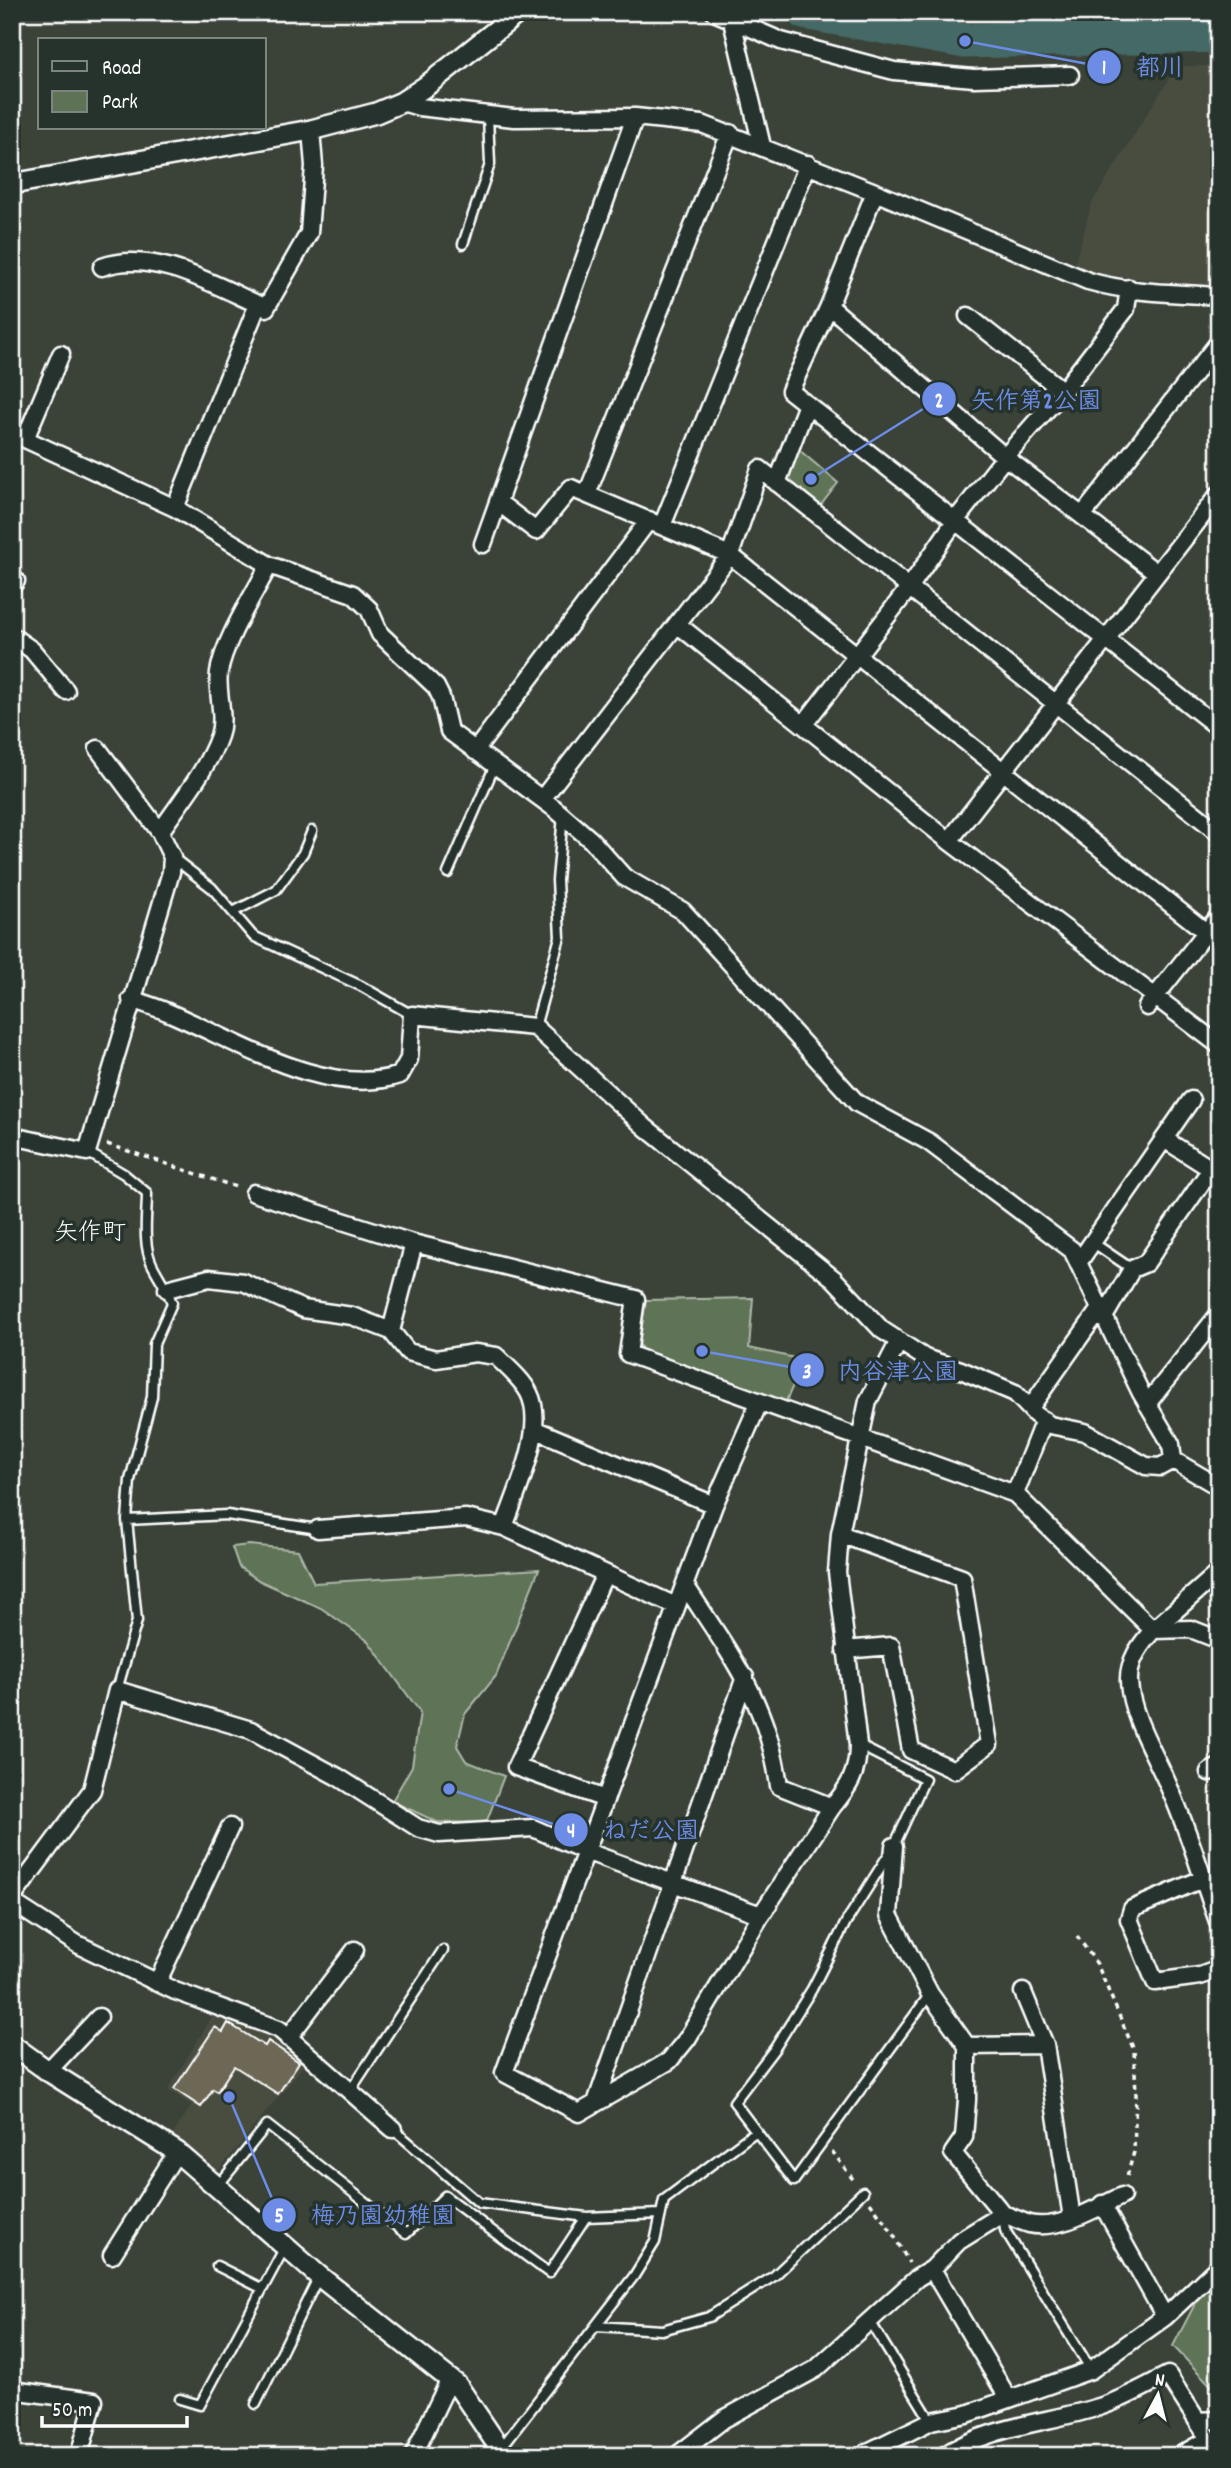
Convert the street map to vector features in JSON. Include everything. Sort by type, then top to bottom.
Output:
[{"type":"street","points":[[12,184],[311,130],[376,113],[402,102],[426,86],[519,12]]},
{"type":"street","points":[[714,12],[781,41],[894,71],[974,78],[1070,75]]},
{"type":"street","points":[[732,21],[762,146]]},
{"type":"street","points":[[402,102],[514,118],[635,117],[702,124],[875,191],[1088,281],[1129,288],[1219,296]]},
{"type":"street","points":[[483,544],[635,117]]},
{"type":"street","points":[[102,267],[119,261],[149,262],[197,276],[265,308],[309,233],[314,166],[311,130]]},
{"type":"street","points":[[587,494],[730,134]]},
{"type":"street","points":[[475,751],[656,523],[808,164]]},
{"type":"street","points":[[875,191],[829,306],[790,391],[1219,728]]},
{"type":"street","points":[[804,724],[909,588],[955,521],[1063,391],[1126,309],[1129,288]]},
{"type":"street","points":[[175,508],[258,304]]},
{"type":"street","points":[[829,306],[1006,457],[1157,573]]},
{"type":"street","points":[[968,316],[1063,391]]},
{"type":"street","points":[[1082,516],[1219,342]]},
{"type":"street","points":[[61,354],[19,436],[175,508],[269,565],[353,594],[369,608],[380,634],[436,687],[449,732],[563,816],[591,840],[624,877],[683,911],[856,1103],[929,1142],[1072,1250],[1101,1314],[1147,1404],[1171,1444],[1173,1460]]},
{"type":"street","points":[[777,483],[807,404]]},
{"type":"street","points":[[542,799],[730,555],[760,469],[1219,833]]},
{"type":"street","points":[[498,502],[536,531],[571,488],[730,555],[1206,932]]},
{"type":"street","points":[[949,841],[1157,573],[1216,502]]},
{"type":"street","points":[[160,831],[201,770],[219,735],[222,716],[219,673],[224,652],[269,565]]},
{"type":"street","points":[[12,578],[16,581],[12,585]]},
{"type":"street","points":[[677,624],[1151,1003],[1219,1045]]},
{"type":"street","points":[[12,636],[32,650],[66,691]]},
{"type":"street","points":[[12,1136],[90,1145],[131,999],[171,872],[172,857],[160,831],[98,749]]},
{"type":"street","points":[[1151,1003],[1219,916]]},
{"type":"street","points":[[131,999],[172,1014],[254,1054],[295,1068],[352,1080],[382,1081],[400,1075],[409,1059],[412,1015],[535,1027],[645,1127],[834,1279],[882,1330],[925,1358],[1015,1393],[1050,1424],[1085,1432],[1146,1466],[1160,1467],[1173,1460]]},
{"type":"street","points":[[1078,1262],[1191,1100]]},
{"type":"street","points":[[1030,1408],[1132,1269],[1146,1263],[1215,1171],[1164,1139]]},
{"type":"street","points":[[254,1193],[414,1243],[636,1299],[628,1354],[1014,1494],[1153,1630],[1191,1629],[1219,1640]]},
{"type":"street","points":[[391,1331],[414,1243]]},
{"type":"street","points":[[167,1289],[209,1278],[243,1282],[303,1309],[352,1316],[391,1331],[408,1352],[436,1359],[475,1353],[496,1356],[530,1394],[534,1429],[527,1463],[504,1527]]},
{"type":"street","points":[[1147,1404],[1219,1314]]},
{"type":"street","points":[[759,1403],[714,1505],[505,2073],[579,2113],[670,2062],[687,2039],[761,1916],[832,1807],[845,1792],[858,1766],[858,1745],[836,1572],[868,1401],[899,1341]]},
{"type":"street","points":[[1014,1494],[1044,1420]]},
{"type":"street","points":[[534,1429],[714,1505]]},
{"type":"street","points":[[1173,1460],[1219,1487]]},
{"type":"street","points":[[318,1529],[466,1518],[504,1527],[676,1606]]},
{"type":"street","points":[[841,1534],[962,1578],[989,1744],[954,1770],[911,1750],[891,1646],[845,1650]]},
{"type":"street","points":[[1219,1572],[1153,1630],[1139,1646],[1132,1662],[1129,1682],[1140,1725],[1170,1788],[1219,1924]]},
{"type":"street","points":[[605,1574],[516,1767],[605,1799]]},
{"type":"street","points":[[685,1585],[745,1677],[760,1709],[775,1752],[779,1786],[832,1807]]},
{"type":"street","points":[[596,2103],[745,1677]]},
{"type":"street","points":[[393,2129],[279,2029],[156,1983],[77,1944],[12,1900],[92,1790],[117,1690],[251,1730],[338,1777],[418,1828],[439,1834],[533,1828],[585,1851],[761,1916]]},
{"type":"street","points":[[156,1983],[230,1827]]},
{"type":"street","points":[[894,1846],[889,1915],[930,1994],[967,2046],[964,2137],[953,2153],[1003,2214],[1030,2224],[1047,2225],[1072,2218],[1122,2196]]},
{"type":"street","points":[[1202,1878],[1132,1909],[1129,1919],[1156,1982],[1200,1976],[1219,1969]]},
{"type":"street","points":[[288,2038],[355,1950]]},
{"type":"street","points":[[1023,1992],[1045,2045],[1072,2218]]},
{"type":"street","points":[[48,2071],[99,2017]]},
{"type":"street","points":[[12,2045],[48,2071],[177,2152],[319,2276],[457,2385],[503,2452]]},
{"type":"street","points":[[967,2046],[1045,2045]]},
{"type":"street","points":[[112,2255],[177,2152]]},
{"type":"street","points":[[1102,2204],[1165,2318]]},
{"type":"street","points":[[677,2456],[724,2419],[816,2369],[917,2278],[932,2269],[959,2241],[1003,2214]]},
{"type":"street","points":[[860,2456],[930,2421],[967,2414],[1091,2370],[1165,2318],[1219,2266]]},
{"type":"street","points":[[932,2269],[1008,2398]]},
{"type":"street","points":[[943,2456],[961,2451],[981,2437],[1101,2407],[1168,2375],[1209,2438],[1180,2456]]},
{"type":"street","points":[[413,2456],[450,2379]]},
{"type":"street","points":[[12,2390],[94,2401],[79,2456]]},
{"type":"street","points":[[1197,2421],[1219,2420]]},
{"type":"lane","points":[[463,244],[490,164],[488,116]]},
{"type":"lane","points":[[448,873],[495,765]]},
{"type":"lane","points":[[535,1027],[559,937],[557,880],[563,816]]},
{"type":"lane","points":[[233,912],[276,890],[303,853],[312,831]]},
{"type":"lane","points":[[172,857],[212,888],[253,936],[361,986],[412,1015]]},
{"type":"lane","points":[[90,1145],[147,1193],[147,1244],[152,1263],[172,1303],[154,1344],[152,1397],[130,1480],[127,1520],[137,1621],[117,1690]]},
{"type":"lane","points":[[1092,1242],[1132,1269]]},
{"type":"lane","points":[[127,1520],[227,1515],[318,1529]]},
{"type":"lane","points":[[858,1745],[925,1779],[894,1846],[846,1922],[811,1989],[782,2036],[734,2102],[794,2181],[930,1994]]},
{"type":"lane","points":[[349,2092],[443,1950]]},
{"type":"lane","points":[[217,2187],[267,2125],[406,2234],[445,2196],[549,2273],[586,2217]]},
{"type":"lane","points":[[393,2129],[479,2203],[586,2217],[661,2214]]},
{"type":"lane","points":[[503,2452],[634,2276],[655,2242],[664,2200],[755,2132]]},
{"type":"lane","points":[[596,2326],[662,2330],[709,2317],[774,2276],[863,2193]]},
{"type":"lane","points":[[1003,2214],[1005,2230],[1091,2370]]},
{"type":"lane","points":[[180,2399],[200,2405],[285,2247]]},
{"type":"lane","points":[[217,2266],[261,2288]]},
{"type":"lane","points":[[256,2404],[319,2276]]},
{"type":"lane","points":[[870,2321],[930,2421]]},
{"type":"path","points":[[90,1145],[254,1193]]},
{"type":"path","points":[[1077,1936],[1097,1964],[1135,2050],[1133,2152],[1122,2196]]},
{"type":"path","points":[[825,2141],[892,2232],[917,2278]]},
{"type":"shaded area","points":[[1177,66],[1219,66],[1219,287],[1100,274],[1074,267],[1092,203]]},
{"type":"shaded area","points":[[215,2012],[269,2037],[305,2064],[218,2171],[172,2136],[192,2105],[168,2090]]},
{"type":"green space","points":[[798,449],[838,483],[817,510],[790,489],[786,476]]},
{"type":"green space","points":[[753,1298],[749,1348],[804,1360],[784,1406],[644,1354],[639,1343],[646,1300]]},
{"type":"green space","points":[[249,1545],[298,1550],[314,1583],[539,1569],[496,1676],[465,1714],[457,1746],[466,1761],[504,1776],[486,1823],[437,1822],[392,1801],[412,1766],[420,1712],[368,1641],[321,1608],[260,1581],[239,1567],[232,1547]]},
{"type":"green space","points":[[1219,2258],[1219,2394],[1173,2346]]},
{"type":"building","points":[[228,2023],[265,2046],[268,2041],[299,2062],[278,2094],[234,2066],[217,2092],[213,2089],[201,2107],[174,2089],[215,2027],[223,2032]]},
{"type":"waterway","points":[[804,12],[965,41],[1219,35]]},
{"type":"place","name":"都川","points":[[965,41]]},
{"type":"place","name":"矢作第2公園","points":[[811,479]]},
{"type":"place","name":"内谷津公園","points":[[702,1351]]},
{"type":"place","name":"ねだ公園","points":[[449,1789]]},
{"type":"place","name":"梅乃園幼稚園","points":[[229,2097]]},
{"type":"district","name":"矢作町","points":[[90,1231]]}]
